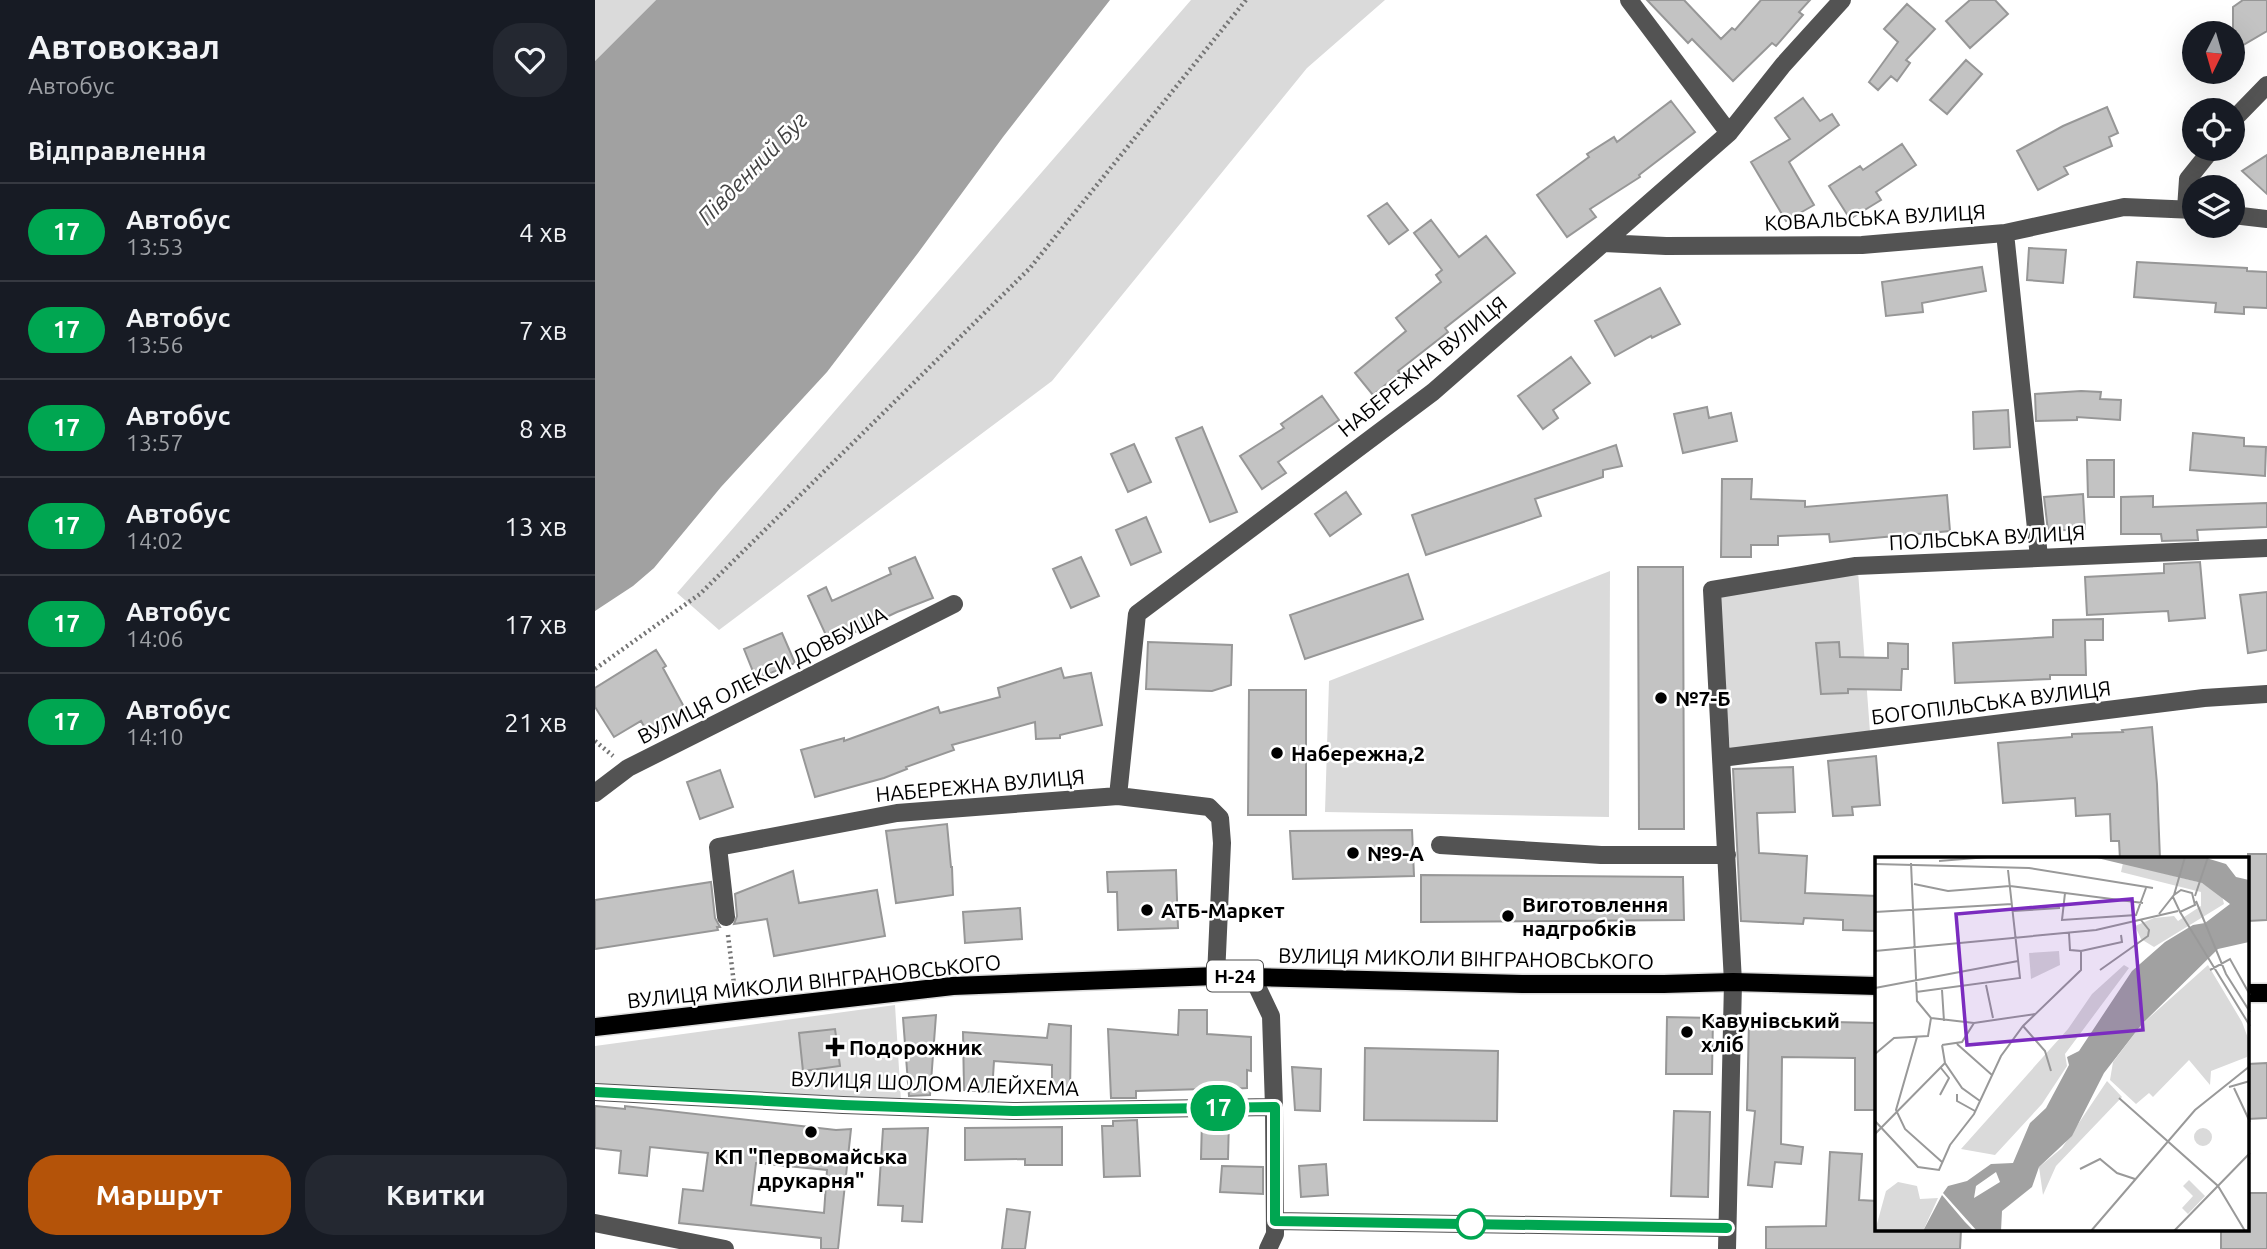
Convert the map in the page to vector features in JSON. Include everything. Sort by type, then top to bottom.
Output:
[{"type":"main road","name":"ВУЛИЦЯ МИКОЛИ ВІНГРАНОВСЬКОГО","points":[[595,1027],[953,986],[1216,976],[1535,984],[1733,982],[1875,986]]},
{"type":"main road","points":[[2249,993],[2267,993]]},
{"type":"street","points":[[1629,0],[1729,134]]},
{"type":"street","name":"НАБЕРЕЖНА ВУЛИЦЯ","points":[[1118,796],[1137,614],[1433,392],[1729,134],[1783,65],[1842,0]]},
{"type":"street","points":[[2245,108],[2267,85]]},
{"type":"street","name":"КОВАЛЬСЬКА ВУЛИЦЯ","points":[[2191,175],[2202,161]]},
{"type":"street","name":"КОВАЛЬСЬКА ВУЛИЦЯ","points":[[1604,243],[1667,246],[1861,245],[2005,233],[2124,207],[2182,209]]},
{"type":"street","points":[[2245,216],[2267,219]]},
{"type":"street","points":[[2005,233],[2039,557]]},
{"type":"street","name":"ПОЛЬСЬКА ВУЛИЦЯ","points":[[1721,758],[1711,590],[1856,566],[2267,548]]},
{"type":"street","name":"ВУЛИЦЯ ОЛЕКСИ ДОВБУША","points":[[595,793],[628,768],[954,604]]},
{"type":"street","name":"БОГОПІЛЬСЬКА ВУЛИЦЯ","points":[[1721,758],[2190,700],[2267,694]]},
{"type":"street","points":[[1721,758],[1733,982],[1727,1249]]},
{"type":"street","name":"НАБЕРЕЖНА ВУЛИЦЯ","points":[[726,917],[718,847],[897,813],[1118,796],[1209,807],[1220,818],[1222,843],[1216,976]]},
{"type":"street","points":[[1440,845],[1601,855],[1727,855]]},
{"type":"street","points":[[1252,976],[1271,1016],[1275,1107],[1275,1234],[1268,1249]]},
{"type":"street","name":"ВУЛИЦЯ ШОЛОМ АЛЕЙХЕМА","points":[[595,1092],[1013,1111],[1275,1107]]},
{"type":"street","points":[[1275,1221],[1727,1228]]},
{"type":"street","points":[[595,1223],[725,1249]]},
{"type":"path","points":[[595,669],[700,594],[1030,268],[1246,0]]},
{"type":"path","points":[[726,917],[737,1010]]},
{"type":"shaded area","points":[[595,0],[656,0],[595,61]]},
{"type":"shaded area","points":[[1191,0],[1385,0],[1307,68],[1052,381],[719,630],[677,593]]},
{"type":"shaded area","points":[[1610,571],[1609,817],[1325,812],[1329,681]]},
{"type":"shaded area","points":[[1858,571],[1870,732],[1730,749],[1717,596]]},
{"type":"shaded area","points":[[895,1005],[901,1101],[595,1086],[595,1046]]},
{"type":"water","name":"Південний Буг","points":[[656,0],[1110,0],[1003,137],[827,372],[721,487],[654,568],[633,586],[595,611],[595,61]]},
{"type":"building","points":[[1647,0],[1684,0],[1721,39],[1732,28],[1735,30],[1761,0],[1810,0],[1799,12],[1803,15],[1776,46],[1772,43],[1733,81],[1692,39],[1688,43]]},
{"type":"building","points":[[1970,0],[1995,0],[2008,14],[1970,48],[1946,21]]},
{"type":"building","points":[[2243,0],[2267,0],[2267,31],[2245,44],[2245,21],[2233,21],[2233,7]]},
{"type":"building","points":[[1907,4],[1935,29],[1906,60],[1910,63],[1897,81],[1891,76],[1878,90],[1869,82],[1898,42],[1884,29]]},
{"type":"building","points":[[1966,60],[1982,74],[1947,114],[1930,100]]},
{"type":"building","points":[[1803,98],[1820,121],[1832,114],[1839,125],[1789,162],[1814,205],[1786,221],[1751,162],[1790,139],[1775,118]]},
{"type":"building","points":[[1671,101],[1695,132],[1639,175],[1640,177],[1590,209],[1596,217],[1567,237],[1537,195],[1589,157],[1587,154],[1614,137],[1617,142]]},
{"type":"building","points":[[2107,107],[2118,133],[2109,137],[2112,146],[2064,167],[2068,174],[2038,190],[2017,151],[2063,126]]},
{"type":"building","points":[[1902,144],[1916,165],[1876,192],[1881,200],[1850,219],[1829,186],[1860,166],[1863,170]]},
{"type":"building","points":[[2267,155],[2267,194],[2242,171]]},
{"type":"building","points":[[1387,203],[1408,230],[1389,244],[1368,216]]},
{"type":"building","points":[[1431,220],[1459,257],[1486,236],[1515,273],[1445,328],[1448,332],[1398,371],[1400,373],[1373,395],[1355,373],[1406,331],[1396,318],[1441,282],[1436,275],[1442,270],[1414,233]]},
{"type":"building","points":[[2029,248],[2066,250],[2063,283],[2027,280]]},
{"type":"building","points":[[2137,262],[2247,268],[2247,271],[2267,272],[2267,308],[2244,307],[2244,314],[2215,312],[2216,303],[2134,297]]},
{"type":"building","points":[[1982,267],[1986,291],[1922,303],[1923,312],[1886,316],[1882,282]]},
{"type":"building","points":[[1660,288],[1680,324],[1615,356],[1595,321]]},
{"type":"building","points":[[1571,357],[1590,383],[1553,410],[1558,418],[1543,429],[1518,396]]},
{"type":"building","points":[[2101,392],[2100,399],[2121,400],[2120,420],[2077,417],[2077,420],[2036,421],[2035,394]]},
{"type":"building","points":[[1322,396],[1339,420],[1278,462],[1286,473],[1262,489],[1240,456],[1284,428],[1281,424]]},
{"type":"building","points":[[1707,407],[1709,418],[1731,413],[1737,441],[1683,453],[1674,414]]},
{"type":"building","points":[[2008,410],[2010,447],[1974,449],[1973,412]]},
{"type":"building","points":[[1202,427],[1237,512],[1210,522],[1176,438]]},
{"type":"building","points":[[2193,433],[2244,438],[2244,446],[2266,447],[2265,476],[2190,470]]},
{"type":"building","points":[[1134,444],[1151,482],[1128,492],[1111,454]]},
{"type":"building","points":[[1616,445],[1622,466],[1603,470],[1603,477],[1535,499],[1541,516],[1426,555],[1412,515]]},
{"type":"building","points":[[2087,460],[2114,460],[2114,497],[2088,497]]},
{"type":"building","points":[[1722,479],[1752,479],[1751,499],[1805,501],[1805,507],[1947,495],[1950,531],[1830,542],[1829,534],[1778,536],[1778,545],[1751,545],[1751,557],[1721,557]]},
{"type":"building","points":[[1346,492],[1361,514],[1330,536],[1315,514]]},
{"type":"building","points":[[2083,494],[2085,529],[2048,531],[2044,497]]},
{"type":"building","points":[[2153,496],[2153,507],[2267,503],[2267,527],[2197,530],[2198,540],[2162,541],[2161,534],[2121,534],[2121,497]]},
{"type":"building","points":[[1146,517],[1161,552],[1131,565],[1116,530]]},
{"type":"building","points":[[915,557],[933,598],[830,644],[808,596],[826,587],[832,601],[891,574],[889,568]]},
{"type":"building","points":[[1081,557],[1099,596],[1071,608],[1053,569]]},
{"type":"building","points":[[2200,562],[2205,618],[2169,621],[2168,611],[2087,615],[2085,577],[2164,573],[2164,564]]},
{"type":"building","name":"№7-Б","points":[[1638,567],[1683,567],[1684,829],[1639,829]]},
{"type":"building","points":[[1408,574],[1423,619],[1305,659],[1290,615]]},
{"type":"building","points":[[2267,592],[2267,650],[2248,653],[2240,595]]},
{"type":"building","points":[[2103,619],[2103,640],[2085,640],[2086,675],[2050,675],[2050,679],[1955,683],[1953,643],[2053,637],[2053,620]]},
{"type":"building","points":[[782,633],[795,663],[756,679],[744,649]]},
{"type":"building","points":[[1148,642],[1232,645],[1231,685],[1212,691],[1146,689]]},
{"type":"building","points":[[1839,642],[1840,657],[1888,658],[1888,643],[1908,644],[1908,669],[1902,669],[1901,690],[1848,689],[1848,693],[1821,694],[1816,643]]},
{"type":"building","points":[[656,650],[689,716],[650,737],[641,721],[614,737],[595,707],[595,688]]},
{"type":"building","points":[[1061,668],[1064,678],[1091,673],[1102,725],[1060,735],[1060,738],[1036,739],[1035,722],[952,745],[954,750],[884,778],[815,797],[801,750],[844,738],[844,741],[938,707],[940,713],[1000,697],[998,688]]},
{"type":"building","name":"Набережна,2","points":[[1249,690],[1306,690],[1306,815],[1248,815]]},
{"type":"building","points":[[2152,727],[2160,857],[2120,857],[2119,841],[2111,841],[2110,814],[2076,816],[2075,798],[2003,803],[1998,743],[2072,737],[2072,734],[2123,732],[2122,730]]},
{"type":"building","points":[[1876,756],[1880,805],[1852,807],[1853,815],[1833,816],[1828,761]]},
{"type":"building","points":[[1793,767],[1795,812],[1757,813],[1759,853],[1807,856],[1805,893],[1875,896],[1875,931],[1843,930],[1843,920],[1804,918],[1803,924],[1741,921],[1733,769]]},
{"type":"building","points":[[720,770],[733,807],[700,819],[687,782]]},
{"type":"building","points":[[947,824],[953,895],[896,903],[886,831]]},
{"type":"building","name":"№9-А","points":[[1412,830],[1414,876],[1293,879],[1290,831]]},
{"type":"building","points":[[2248,854],[2267,854],[2267,920],[2249,921]]},
{"type":"building","name":"АТБ-Маркет","points":[[1176,870],[1178,928],[1118,930],[1117,892],[1108,892],[1107,872]]},
{"type":"building","points":[[793,871],[799,903],[877,890],[885,936],[774,956],[767,919],[734,924],[737,916],[735,894]]},
{"type":"building","points":[[1421,875],[1683,877],[1684,920],[1421,922]]},
{"type":"building","points":[[711,882],[715,918],[720,927],[717,927],[718,930],[595,949],[595,900]]},
{"type":"building","points":[[1020,908],[1022,939],[965,943],[963,912]]},
{"type":"building","points":[[1179,1010],[1207,1010],[1207,1034],[1251,1037],[1251,1071],[1247,1070],[1247,1088],[1229,1089],[1229,1096],[1203,1097],[1203,1089],[1136,1091],[1136,1098],[1111,1098],[1108,1029],[1178,1035]]},
{"type":"building","points":[[936,1015],[930,1095],[909,1096],[903,1018]]},
{"type":"building","points":[[1667,1017],[1713,1018],[1712,1074],[1666,1074]]},
{"type":"building","points":[[1749,1020],[1875,1023],[1875,1110],[1855,1110],[1855,1058],[1782,1057],[1781,1144],[1803,1147],[1801,1164],[1775,1162],[1772,1187],[1748,1185],[1755,1111],[1747,1110]]},
{"type":"building","points":[[1049,1024],[1071,1026],[1070,1093],[1052,1092],[1052,1065],[994,1061],[992,1092],[964,1090],[963,1032],[1047,1038]]},
{"type":"building","points":[[835,1029],[840,1066],[803,1071],[799,1033]]},
{"type":"building","points":[[1365,1048],[1498,1051],[1497,1121],[1364,1120]]},
{"type":"building","points":[[2267,1063],[2267,1118],[2249,1119],[2249,1064]]},
{"type":"building","points":[[1292,1067],[1321,1069],[1320,1111],[1295,1110]]},
{"type":"building","points":[[595,1106],[625,1109],[625,1106],[836,1130],[851,1129],[838,1249],[821,1249],[821,1238],[679,1223],[683,1189],[703,1191],[708,1153],[650,1147],[647,1176],[619,1173],[621,1151],[595,1148]],"holes":[[[756,1163],[827,1170],[824,1213],[751,1205]]]},
{"type":"building","points":[[1674,1111],[1710,1112],[1708,1197],[1671,1196]]},
{"type":"building","points":[[1202,1119],[1229,1119],[1228,1159],[1201,1159]]},
{"type":"building","points":[[1137,1120],[1140,1176],[1104,1177],[1102,1126],[1113,1126],[1113,1121]]},
{"type":"building","points":[[1062,1127],[1062,1165],[1025,1165],[1025,1159],[965,1160],[965,1128]]},
{"type":"building","points":[[928,1128],[922,1222],[902,1221],[903,1206],[878,1205],[883,1129]]},
{"type":"building","points":[[1830,1152],[1862,1154],[1859,1200],[1875,1201],[1875,1232],[1961,1232],[1960,1249],[1766,1249],[1766,1227],[1826,1226]]},
{"type":"building","points":[[1326,1164],[1328,1195],[1301,1197],[1299,1166]]},
{"type":"building","points":[[1222,1166],[1263,1167],[1263,1194],[1220,1192]]},
{"type":"building","points":[[2249,1193],[2267,1193],[2267,1249],[2221,1249],[2221,1232],[2249,1232]]},
{"type":"building","points":[[1007,1209],[1030,1212],[1025,1249],[1002,1249]]},
{"type":"bus line","name":"17","points":[[595,1092],[1013,1111],[1275,1107],[1275,1221],[1727,1228]]},
{"type":"place","name":"№7-Б","points":[[1661,698]]},
{"type":"place","name":"Набережна,2","points":[[1277,753]]},
{"type":"place","name":"№9-А","points":[[1353,853]]},
{"type":"place","name":"АТБ-Маркет","points":[[1147,910]]},
{"type":"place","name":"Виготовлення надгробків","points":[[1508,916]]},
{"type":"place","name":"Кавунівський хліб","points":[[1687,1032]]},
{"type":"place","name":"Подорожник","points":[[835,1047]]},
{"type":"place","name":"КП \"Первомайська друкарня\"","points":[[811,1132]]}]
